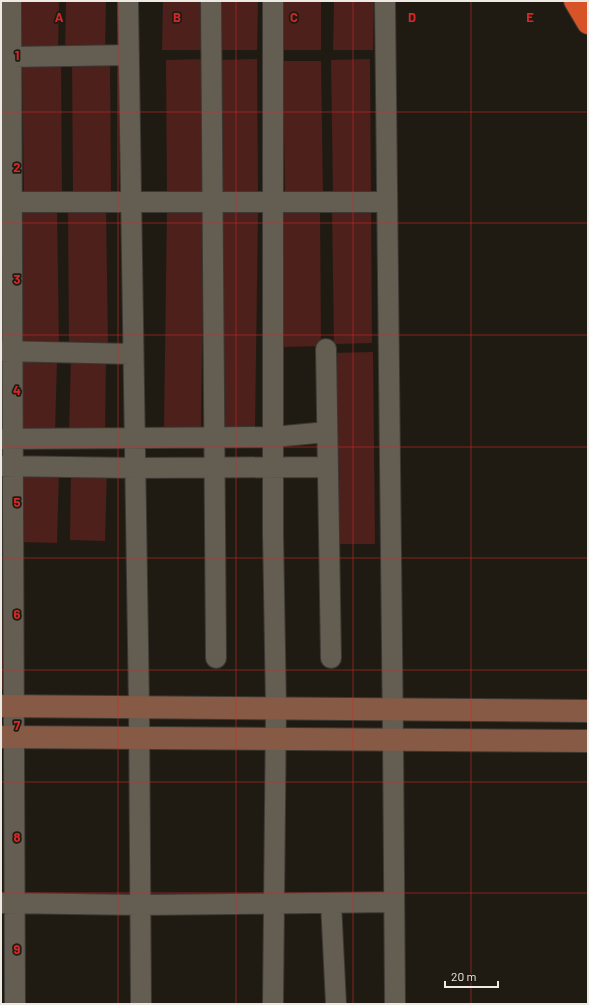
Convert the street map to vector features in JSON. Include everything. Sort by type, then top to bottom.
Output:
[{"type":"highway","points":[[575,1],[588,23]]},
{"type":"street","points":[[11,1],[6,56],[7,737],[8,903],[15,1004]]},
{"type":"street","points":[[128,1],[142,1004]]},
{"type":"street","points":[[212,1],[212,202],[216,658]]},
{"type":"street","points":[[273,1],[273,468],[276,708],[273,1004]]},
{"type":"street","points":[[385,1],[395,1004]]},
{"type":"street","points":[[6,56],[129,55]]},
{"type":"street","points":[[6,202],[387,202]]},
{"type":"street","points":[[326,348],[332,658]]},
{"type":"street","points":[[6,351],[133,354]]},
{"type":"street","points":[[7,440],[273,437],[327,432]]},
{"type":"street","points":[[7,466],[135,468],[328,467]]},
{"type":"street","points":[[7,706],[588,710]]},
{"type":"street","points":[[7,737],[588,741]]},
{"type":"street","points":[[8,903],[141,904],[394,902]]},
{"type":"street","points":[[331,903],[336,1004]]},
{"type":"building","points":[[19,1],[59,1],[58,52],[18,52]]},
{"type":"building","points":[[66,1],[106,1],[105,53],[65,52]]},
{"type":"building","points":[[163,1],[202,1],[202,50],[162,50]]},
{"type":"building","points":[[218,1],[258,1],[257,50],[218,50]]},
{"type":"building","points":[[281,1],[321,1],[321,50],[281,50]]},
{"type":"building","points":[[334,1],[374,1],[373,50],[333,50]]},
{"type":"building","points":[[61,59],[62,196],[24,196],[22,60]]},
{"type":"building","points":[[72,59],[110,59],[111,195],[73,195]]},
{"type":"building","points":[[204,59],[206,196],[167,196],[166,60]]},
{"type":"building","points":[[257,59],[258,196],[220,196],[218,60]]},
{"type":"building","points":[[370,59],[371,196],[333,196],[331,60]]},
{"type":"building","points":[[283,61],[321,61],[323,197],[285,198]]},
{"type":"building","points":[[332,207],[371,207],[372,343],[334,344]]},
{"type":"building","points":[[68,208],[106,208],[108,344],[69,345]]},
{"type":"building","points":[[1,209],[4,209],[5,345],[1,345]]},
{"type":"building","points":[[57,209],[59,346],[21,346],[19,210]]},
{"type":"building","points":[[167,209],[204,210],[201,427],[164,427]]},
{"type":"building","points":[[320,210],[321,346],[283,347],[282,211]]},
{"type":"building","points":[[221,211],[258,211],[255,429],[218,428]]},
{"type":"building","points":[[373,352],[375,544],[334,544],[332,353]]},
{"type":"building","points":[[1,356],[4,356],[2,411],[1,411]]},
{"type":"building","points":[[21,359],[57,360],[55,432],[19,431]]},
{"type":"building","points":[[71,359],[106,360],[105,432],[69,431]]},
{"type":"building","points":[[71,468],[107,469],[105,541],[70,540]]},
{"type":"building","points":[[23,470],[59,471],[57,543],[21,542]]},
{"type":"building","points":[[2,569],[4,690],[1,690]]}]
